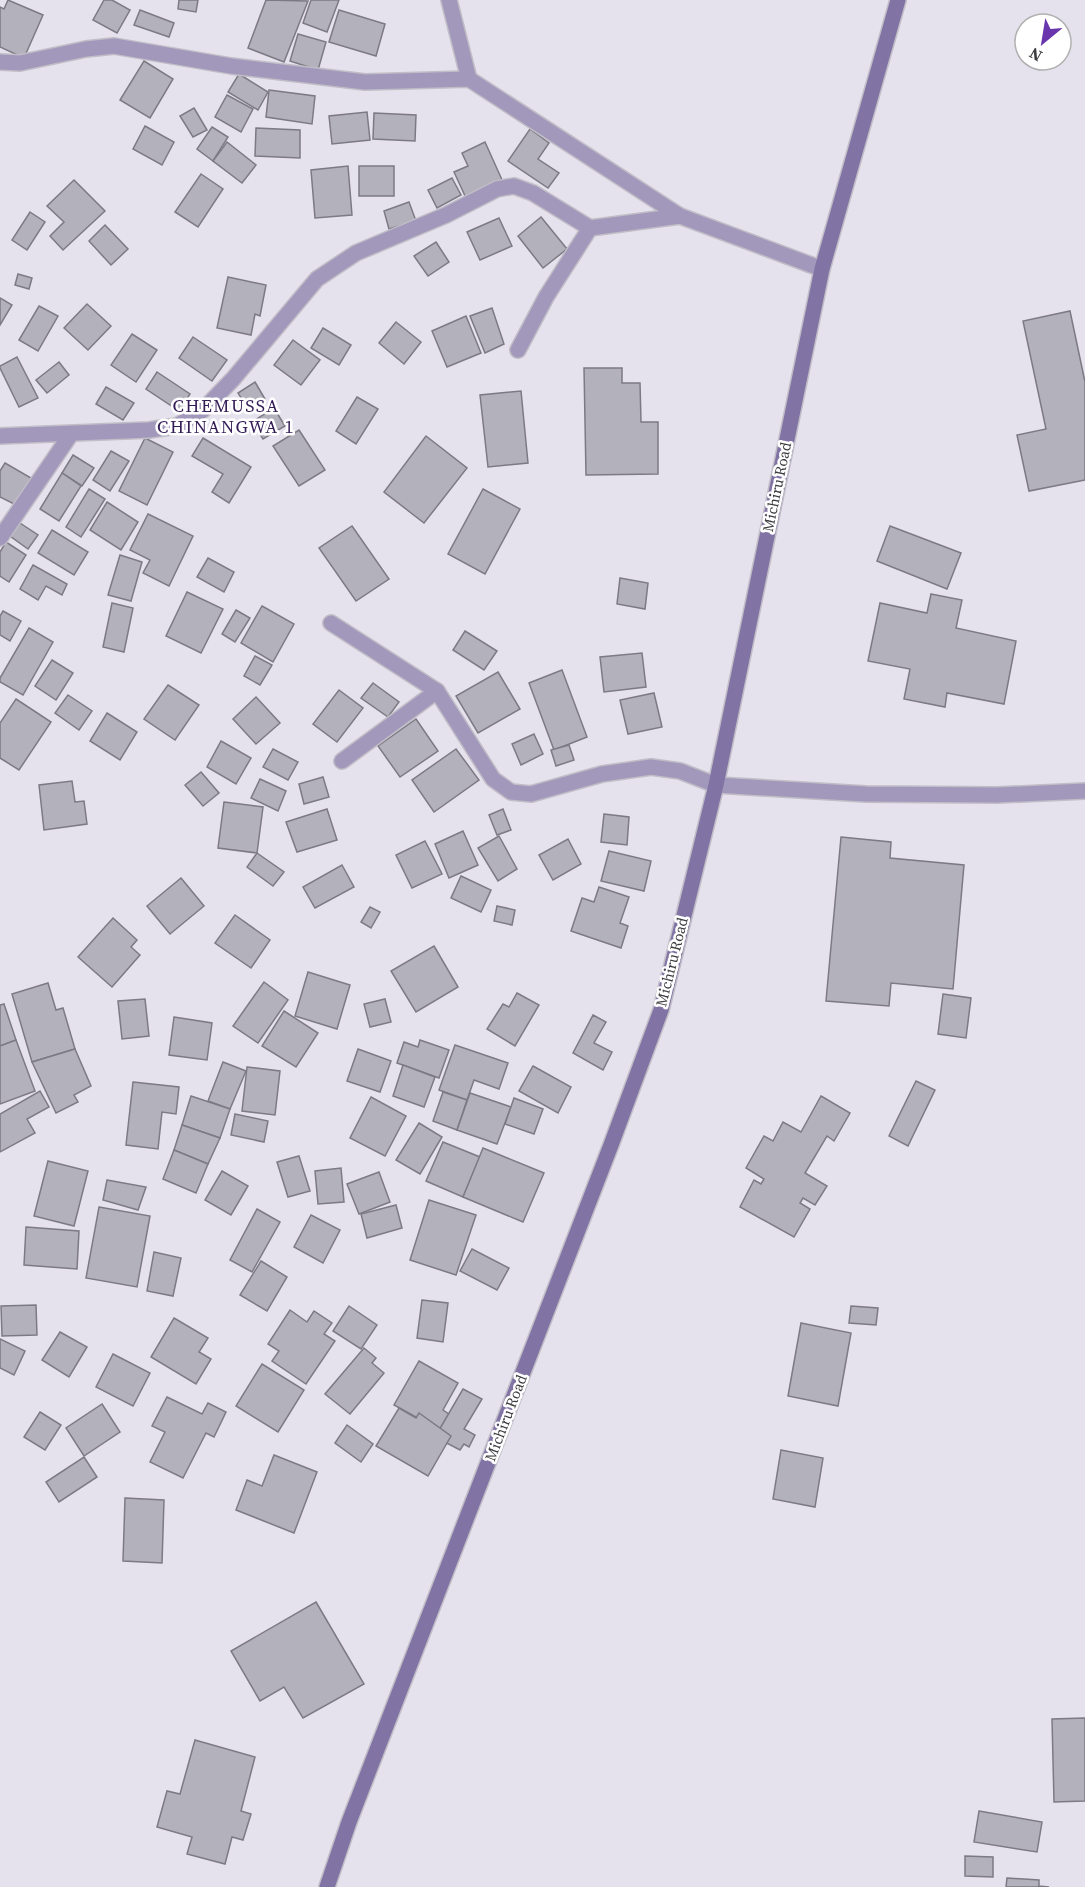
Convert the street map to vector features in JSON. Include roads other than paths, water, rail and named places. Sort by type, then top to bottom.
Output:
[{"type":"street","points":[[449,0],[469,79]]},
{"type":"street","name":"Michiru Road","points":[[327,1887],[349,1822],[661,1010],[716,785],[822,269],[898,0]]},
{"type":"street","points":[[0,62],[20,63],[86,49],[114,46],[231,66],[365,81],[469,79],[680,216],[822,269]]},
{"type":"street","points":[[0,436],[149,430],[177,426],[203,410],[233,379],[317,279],[356,254],[446,215],[497,189],[514,186],[533,193],[590,228],[680,216]]},
{"type":"street","points":[[518,350],[551,289],[590,228]]},
{"type":"street","points":[[0,538],[71,434]]},
{"type":"street","points":[[331,623],[437,691],[493,779],[512,792],[531,794],[602,774],[651,767],[680,771],[716,785],[867,794],[997,795],[1085,791]]},
{"type":"street","points":[[342,761],[437,691]]},
{"type":"district","name":"CHEMUSSA CHINANGWA 1","points":[[226,416]]}]
